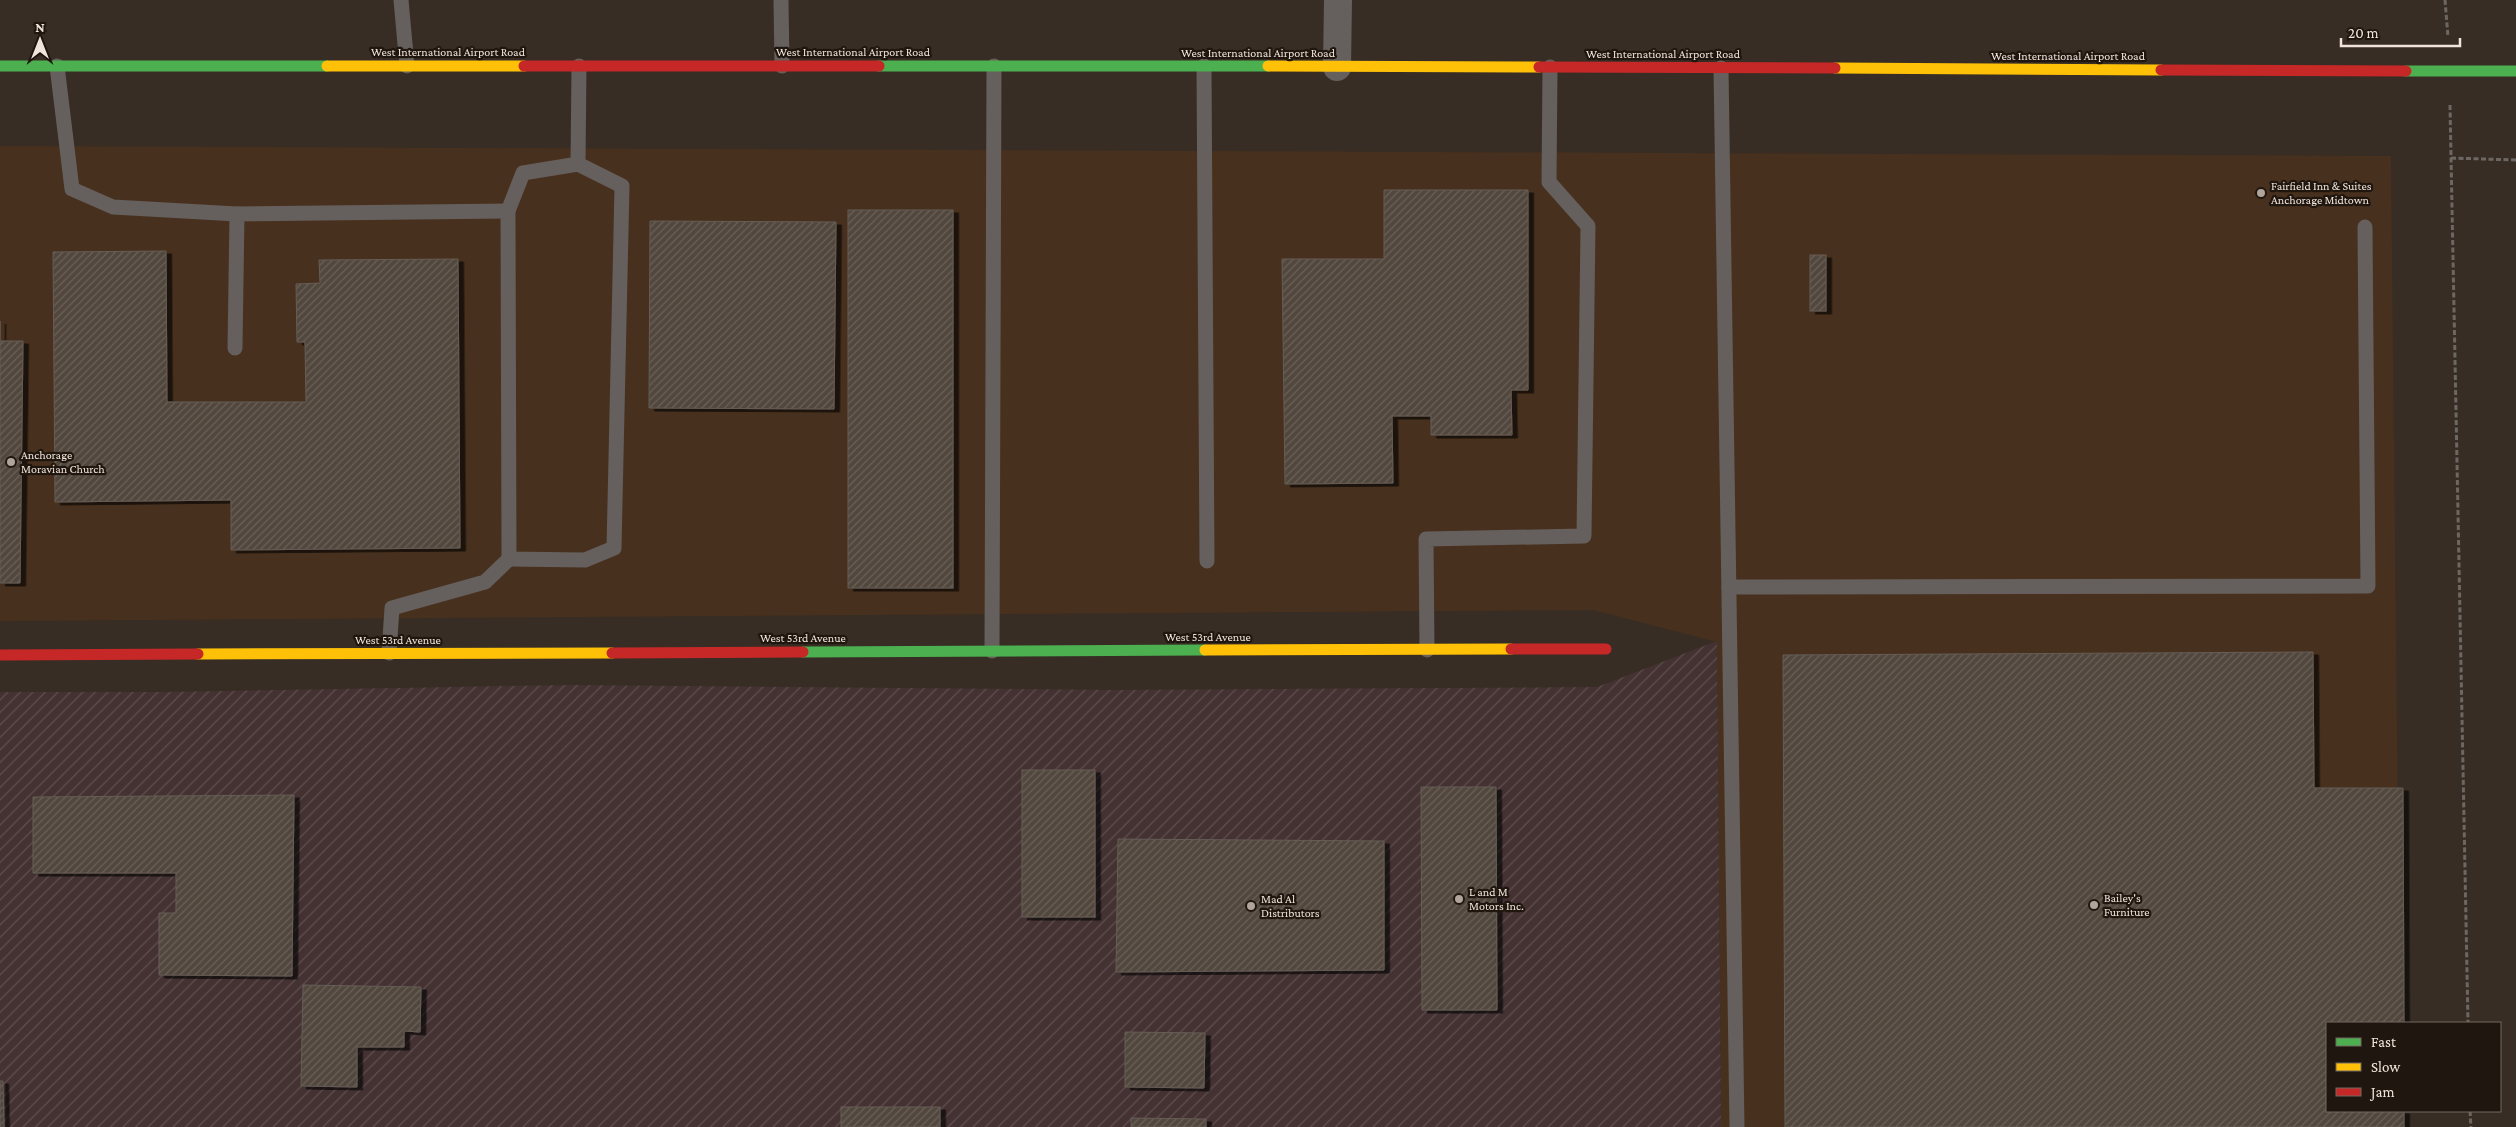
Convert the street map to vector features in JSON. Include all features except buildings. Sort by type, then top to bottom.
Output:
[{"type":"main road","name":"West International Airport Road","points":[[0,66],[1204,66],[2516,71]]},
{"type":"main road","name":"West 53rd Avenue","points":[[0,655],[1606,650]]},
{"type":"street","points":[[1338,0],[1338,67]]},
{"type":"lane","points":[[401,0],[407,66]]},
{"type":"lane","points":[[782,0],[782,66]]},
{"type":"lane","points":[[57,66],[72,189],[113,207],[237,214],[508,211]]},
{"type":"lane","points":[[578,164],[579,66]]},
{"type":"lane","points":[[992,651],[994,66]]},
{"type":"lane","points":[[1204,66],[1207,561]]},
{"type":"lane","points":[[1427,650],[1426,539],[1584,536],[1588,226],[1549,182],[1550,67]]},
{"type":"lane","points":[[1721,68],[1737,1127]]},
{"type":"lane","points":[[389,653],[392,608],[485,582],[509,559],[585,560],[614,548],[622,186],[578,164],[524,173],[508,211],[509,559]]},
{"type":"lane","points":[[235,348],[237,214]]},
{"type":"lane","points":[[1729,587],[2368,586],[2364,227]]},
{"type":"path","points":[[2445,0],[2450,71],[2468,1022]]},
{"type":"path","points":[[2451,158],[2516,160]]},
{"type":"path","points":[[2470,1112],[2471,1127]]},
{"type":"shaded area","points":[[0,146],[2391,156],[2400,1022],[2326,1022],[2326,1112],[2401,1112],[2401,1127],[1721,1127],[1717,642],[1593,610],[0,621]]},
{"type":"shaded area","points":[[1717,641],[1721,1127],[0,1127],[0,692],[163,692],[570,685],[1119,690],[1597,687]]},
{"type":"traffic: fast","points":[[0,66],[327,66]]},
{"type":"traffic: fast","points":[[879,66],[1268,66]]},
{"type":"traffic: fast","points":[[2406,71],[2516,71]]},
{"type":"traffic: fast","points":[[803,652],[1205,650]]},
{"type":"traffic: slow","points":[[327,66],[524,66]]},
{"type":"traffic: slow","points":[[1268,66],[1539,67]]},
{"type":"traffic: slow","points":[[1835,68],[2161,70]]},
{"type":"traffic: slow","points":[[1205,650],[1511,649]]},
{"type":"traffic: slow","points":[[198,654],[612,653]]},
{"type":"traffic: jam","points":[[524,66],[879,66]]},
{"type":"traffic: jam","points":[[1539,67],[1835,68]]},
{"type":"traffic: jam","points":[[2161,70],[2406,71]]},
{"type":"traffic: jam","points":[[1511,649],[1606,649]]},
{"type":"traffic: jam","points":[[612,653],[803,652]]},
{"type":"traffic: jam","points":[[0,655],[198,654]]},
{"type":"place","name":"Fairfield Inn & Suites Anchorage Midtown","points":[[2261,193]]},
{"type":"place","name":"Anchorage Moravian Church","points":[[11,462]]},
{"type":"place","name":"L and M Motors Inc.","points":[[1459,899]]},
{"type":"place","name":"Bailey's Furniture","points":[[2094,905]]},
{"type":"place","name":"Mad Al Distributors","points":[[1251,906]]}]
